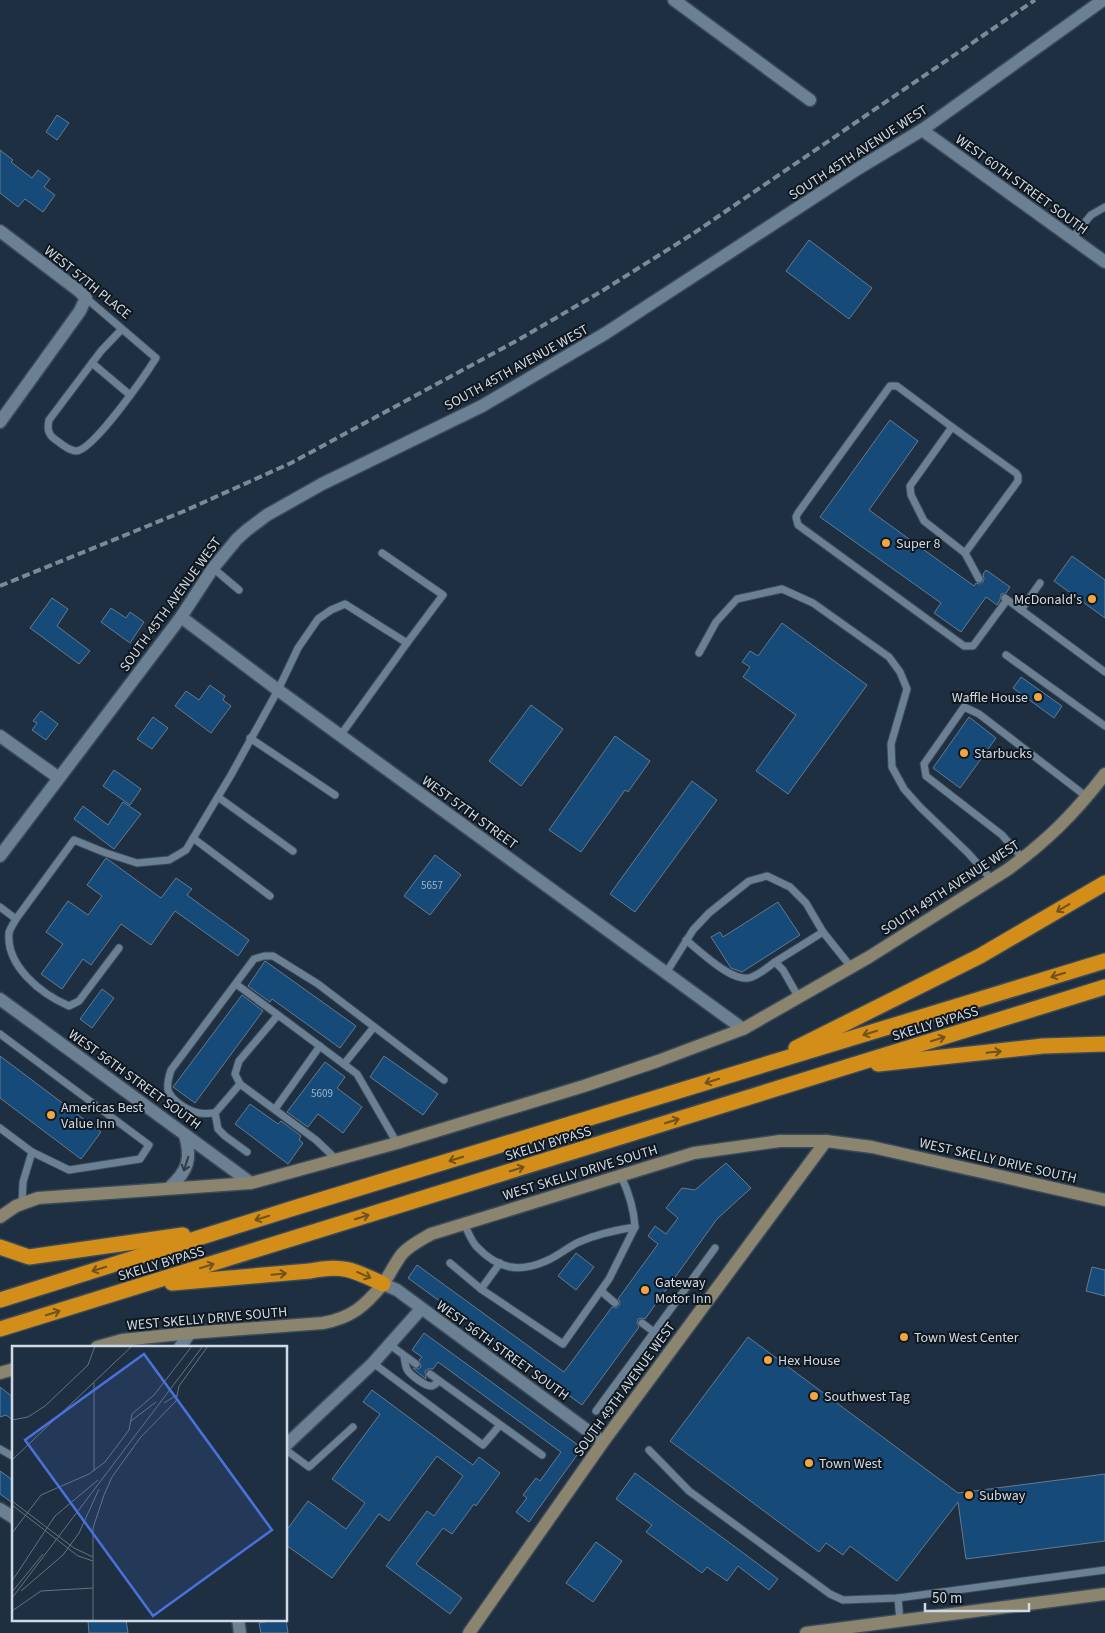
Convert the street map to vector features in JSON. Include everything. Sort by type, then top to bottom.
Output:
[{"type":"highway","points":[[759,1067],[980,956],[1105,882]]},
{"type":"highway","name":"SKELLY BYPASS","points":[[0,1300],[1105,961]]},
{"type":"highway","name":"SKELLY BYPASS","points":[[0,1329],[1105,987]]},
{"type":"highway","points":[[842,1068],[1043,1046],[1105,1044]]},
{"type":"highway","points":[[0,1247],[28,1257],[229,1229]]},
{"type":"highway","points":[[143,1285],[310,1271],[326,1267],[348,1268],[383,1284]]},
{"type":"street","points":[[674,0],[810,100]]},
{"type":"street","name":"SOUTH 45TH AVENUE WEST","points":[[0,856],[181,617],[213,568],[237,539],[267,515],[330,480],[482,406],[606,333],[851,173],[922,130],[1103,0]]},
{"type":"street","name":"WEST 60TH STREET SOUTH","points":[[922,130],[1105,262]]},
{"type":"street","name":"WEST 57TH PLACE","points":[[0,231],[80,291],[86,298]]},
{"type":"street","points":[[0,422],[80,311],[86,298]]},
{"type":"street","name":"WEST 57TH STREET","points":[[181,617],[340,736],[743,1029]]},
{"type":"street","points":[[0,736],[59,778]]},
{"type":"street","name":"SOUTH 49TH AVENUE WEST","points":[[852,967],[1023,859],[1064,824],[1105,774]]},
{"type":"street","points":[[0,1217],[16,1206],[38,1198],[251,1183],[397,1143],[584,1086],[743,1029],[852,967]]},
{"type":"street","name":"WEST 56TH STREET SOUTH","points":[[0,999],[251,1183]]},
{"type":"street","points":[[169,1188],[182,1176],[188,1163],[189,1155],[186,1135]]},
{"type":"street","name":"WEST SKELLY DRIVE SOUTH","points":[[104,1346],[190,1333],[323,1323],[338,1320],[350,1316],[362,1306],[383,1284],[402,1254],[416,1242],[431,1234],[694,1153],[717,1148],[780,1141],[826,1141],[872,1147],[1105,1200]]},
{"type":"street","name":"SOUTH 49TH AVENUE WEST","points":[[468,1633],[603,1442],[826,1141]]},
{"type":"street","name":"WEST 56TH STREET SOUTH","points":[[383,1284],[397,1290],[603,1442]]},
{"type":"street","points":[[288,1442],[373,1363],[421,1309]]},
{"type":"street","points":[[181,1346],[190,1333]]},
{"type":"street","points":[[0,1509],[12,1517]]},
{"type":"street","points":[[806,1633],[1105,1594]]},
{"type":"street","points":[[238,1620],[240,1633]]},
{"type":"lane","points":[[1072,238],[1091,215],[1105,207]]},
{"type":"lane","name":"WEST 57TH PLACE","points":[[86,298],[156,358],[130,395]]},
{"type":"lane","points":[[92,363],[130,395],[85,448],[76,451],[64,447],[50,436],[47,428],[49,420],[92,363],[122,329]]},
{"type":"lane","points":[[965,553],[1019,478],[1016,473],[897,386],[890,386],[798,514],[796,521],[798,525],[964,646],[973,646],[1005,598],[1105,672]]},
{"type":"lane","points":[[952,427],[910,486],[911,496],[924,522],[965,553],[979,579]]},
{"type":"lane","points":[[340,736],[444,595],[382,553]]},
{"type":"lane","points":[[213,568],[239,590]]},
{"type":"lane","points":[[1021,610],[1040,583]]},
{"type":"lane","points":[[699,653],[716,622],[737,599],[782,589],[813,603],[883,652],[900,672],[907,689],[892,744],[892,766],[904,789],[968,853],[992,880]]},
{"type":"lane","points":[[119,948],[80,1001],[69,1006],[56,1000],[23,973],[11,952],[9,931],[74,840],[138,863],[169,860],[186,850],[278,690],[298,648],[318,619],[331,610],[345,604],[407,643]]},
{"type":"lane","points":[[1006,655],[1105,726]]},
{"type":"lane","points":[[1023,859],[1002,835],[926,776],[924,764],[964,708],[979,714],[1087,797]]},
{"type":"lane","points":[[250,738],[335,795]]},
{"type":"lane","points":[[218,796],[293,851]]},
{"type":"lane","points":[[193,838],[270,896]]},
{"type":"lane","points":[[666,973],[693,930],[709,913],[749,881],[767,876],[790,888],[806,903],[823,932],[852,967]]},
{"type":"lane","points":[[0,907],[16,919]]},
{"type":"lane","points":[[686,940],[728,974],[742,978],[751,978],[823,932]]},
{"type":"lane","points":[[240,1084],[215,1113],[198,1113],[184,1106],[168,1090],[171,1070],[254,959],[264,956],[273,956],[318,984],[444,1080]]},
{"type":"lane","points":[[775,962],[799,998]]},
{"type":"lane","points":[[236,984],[357,1074],[397,1143]]},
{"type":"lane","points":[[278,1015],[239,1061],[235,1074],[240,1084],[316,1140],[338,1160]]},
{"type":"lane","points":[[344,1064],[374,1027]]},
{"type":"lane","points":[[0,1034],[149,1145],[140,1159],[70,1170],[32,1152],[0,1128]]},
{"type":"lane","points":[[275,1109],[320,1046]]},
{"type":"lane","points":[[215,1113],[218,1129],[247,1152]]},
{"type":"lane","points":[[22,1204],[23,1182],[32,1152]]},
{"type":"lane","points":[[450,1263],[481,1290],[563,1344],[601,1291],[618,1263],[635,1227],[630,1193],[621,1176]]},
{"type":"lane","points":[[464,1224],[476,1246],[500,1263],[512,1268],[526,1269],[547,1260],[579,1242],[616,1230],[635,1227]]},
{"type":"lane","points":[[596,1412],[715,1248]]},
{"type":"lane","points":[[481,1290],[500,1263]]},
{"type":"lane","points":[[601,1291],[615,1303]]},
{"type":"lane","points":[[642,1323],[654,1332]]},
{"type":"lane","points":[[390,1345],[416,1364]]},
{"type":"lane","points":[[404,1356],[408,1372],[418,1380],[432,1386],[439,1381]]},
{"type":"lane","points":[[373,1363],[483,1445],[500,1425]]},
{"type":"lane","points":[[430,1374],[542,1455]]},
{"type":"lane","points":[[410,1391],[418,1380]]},
{"type":"lane","points":[[288,1451],[309,1467],[352,1427]]},
{"type":"lane","points":[[0,1449],[12,1456]]},
{"type":"lane","points":[[649,1450],[689,1491],[830,1594],[844,1600],[898,1598],[1105,1570]]},
{"type":"lane","points":[[898,1598],[900,1621]]},
{"type":"building","points":[[57,115],[69,123],[57,140],[46,132]]},
{"type":"building","points":[[0,150],[13,160],[11,162],[32,178],[38,170],[50,179],[44,187],[55,195],[43,212],[25,199],[18,207],[0,193]]},
{"type":"building","points":[[809,240],[872,288],[849,319],[786,271]]},
{"type":"building","name":"Super 8","points":[[890,420],[918,441],[869,510],[974,586],[976,583],[983,582],[983,574],[986,570],[1010,587],[1006,593],[1001,594],[997,605],[986,597],[961,632],[934,613],[941,603],[820,517]]},
{"type":"building","name":"McDonald's","points":[[1072,556],[1105,580],[1105,618],[1054,581]]},
{"type":"building","points":[[52,598],[68,609],[57,626],[90,651],[79,664],[30,628]]},
{"type":"building","points":[[111,608],[126,618],[130,612],[144,622],[130,643],[101,622]]},
{"type":"building","points":[[782,623],[867,685],[788,794],[756,771],[796,715],[743,677],[750,667],[742,662],[750,651],[758,656]]},
{"type":"building","name":"Waffle House","points":[[1021,677],[1062,706],[1054,718],[1013,688]]},
{"type":"building","points":[[210,685],[225,696],[223,700],[231,706],[211,733],[175,706],[186,691],[199,700]]},
{"type":"building","points":[[531,705],[563,729],[521,786],[489,761]]},
{"type":"building","points":[[41,711],[58,724],[46,740],[32,730],[37,723],[33,721]]},
{"type":"building","points":[[153,717],[168,728],[152,749],[137,739]]},
{"type":"building","name":"Starbucks","points":[[969,717],[996,738],[960,788],[933,768]]},
{"type":"building","points":[[615,736],[650,761],[628,792],[625,790],[581,852],[549,830]]},
{"type":"building","points":[[114,770],[141,789],[130,805],[103,786]]},
{"type":"building","points":[[692,781],[717,800],[635,912],[610,894]]},
{"type":"building","points":[[123,802],[141,814],[114,849],[74,819],[83,806],[108,825]]},
{"type":"building","points":[[435,855],[461,875],[430,915],[404,896]]},
{"type":"building","points":[[106,858],[161,898],[176,878],[192,889],[187,895],[249,940],[238,956],[175,911],[151,945],[121,924],[91,965],[83,959],[62,989],[41,974],[63,944],[46,932],[68,901],[88,915],[102,896],[87,885]]},
{"type":"building","points":[[778,902],[800,935],[742,972],[731,968],[711,937],[720,932],[723,937]]},
{"type":"building","points":[[265,961],[356,1026],[340,1048],[272,999],[270,1002],[248,986]]},
{"type":"building","points":[[102,989],[114,998],[92,1028],[80,1019]]},
{"type":"building","points":[[242,995],[263,1011],[195,1103],[173,1087]]},
{"type":"building","name":"Americas Best Value Inn","points":[[0,1056],[101,1132],[81,1159],[0,1098]]},
{"type":"building","points":[[384,1056],[438,1094],[423,1115],[370,1077]]},
{"type":"building","points":[[325,1062],[345,1077],[337,1088],[362,1107],[343,1133],[318,1114],[308,1127],[287,1112]]},
{"type":"building","points":[[250,1104],[278,1124],[281,1121],[301,1136],[299,1140],[303,1143],[288,1164],[235,1124]]},
{"type":"building","name":"Gateway Motor Inn","points":[[726,1163],[751,1188],[717,1219],[645,1319],[638,1319],[639,1327],[582,1405],[408,1278],[417,1265],[564,1372],[612,1307],[616,1308],[619,1306],[620,1302],[618,1299],[658,1244],[648,1236],[655,1226],[666,1234],[678,1218],[666,1208],[682,1188],[695,1190]]},
{"type":"building","points":[[576,1253],[594,1267],[576,1290],[558,1276]]},
{"type":"building","points":[[1092,1267],[1105,1270],[1105,1296],[1086,1291]]},
{"type":"building","points":[[424,1333],[582,1448],[529,1522],[516,1512],[527,1498],[523,1495],[536,1478],[540,1481],[561,1452],[438,1362],[433,1369],[425,1371],[426,1379],[415,1370],[413,1368],[418,1369],[421,1367],[419,1360],[422,1357],[412,1350]]},
{"type":"building","name":"Town West","points":[[748,1337],[958,1493],[1105,1474],[1105,1541],[966,1559],[958,1502],[897,1581],[850,1546],[843,1555],[826,1543],[819,1552],[670,1441]]},
{"type":"building","points":[[0,1387],[12,1396],[12,1420],[6,1415],[0,1417]]},
{"type":"building","points":[[372,1390],[473,1465],[479,1457],[500,1473],[476,1506],[474,1504],[452,1534],[443,1528],[416,1564],[462,1598],[450,1614],[386,1566],[427,1511],[434,1516],[463,1476],[437,1456],[389,1521],[379,1514],[332,1578],[288,1546],[288,1528],[308,1501],[346,1529],[365,1503],[332,1479],[380,1414],[363,1402]]},
{"type":"building","points":[[0,1471],[12,1480],[12,1503],[0,1494]]},
{"type":"building","points":[[635,1473],[778,1579],[769,1590],[738,1566],[727,1581],[707,1567],[702,1573],[646,1532],[652,1525],[616,1499]]},
{"type":"building","points":[[596,1542],[622,1561],[593,1602],[566,1583]]},
{"type":"building","points":[[126,1620],[128,1633],[89,1633],[88,1621]]},
{"type":"building","points":[[286,1620],[288,1633],[261,1633],[259,1623]]},
{"type":"railway","points":[[0,586],[182,512],[291,463],[518,340],[602,291],[691,235],[1035,0]]},
{"type":"place","name":"Super 8","points":[[886,543]]},
{"type":"place","name":"McDonald's","points":[[1092,599]]},
{"type":"place","name":"Waffle House","points":[[1038,697]]},
{"type":"place","name":"Starbucks","points":[[964,753]]},
{"type":"place","name":"Americas Best Value Inn","points":[[51,1115]]},
{"type":"place","name":"Gateway Motor Inn","points":[[645,1290]]},
{"type":"place","name":"Town West Center","points":[[904,1337]]},
{"type":"place","name":"Hex House","points":[[768,1360]]},
{"type":"place","name":"Southwest Tag","points":[[814,1396]]},
{"type":"place","name":"Town West","points":[[809,1463]]},
{"type":"place","name":"Subway","points":[[969,1495]]}]
